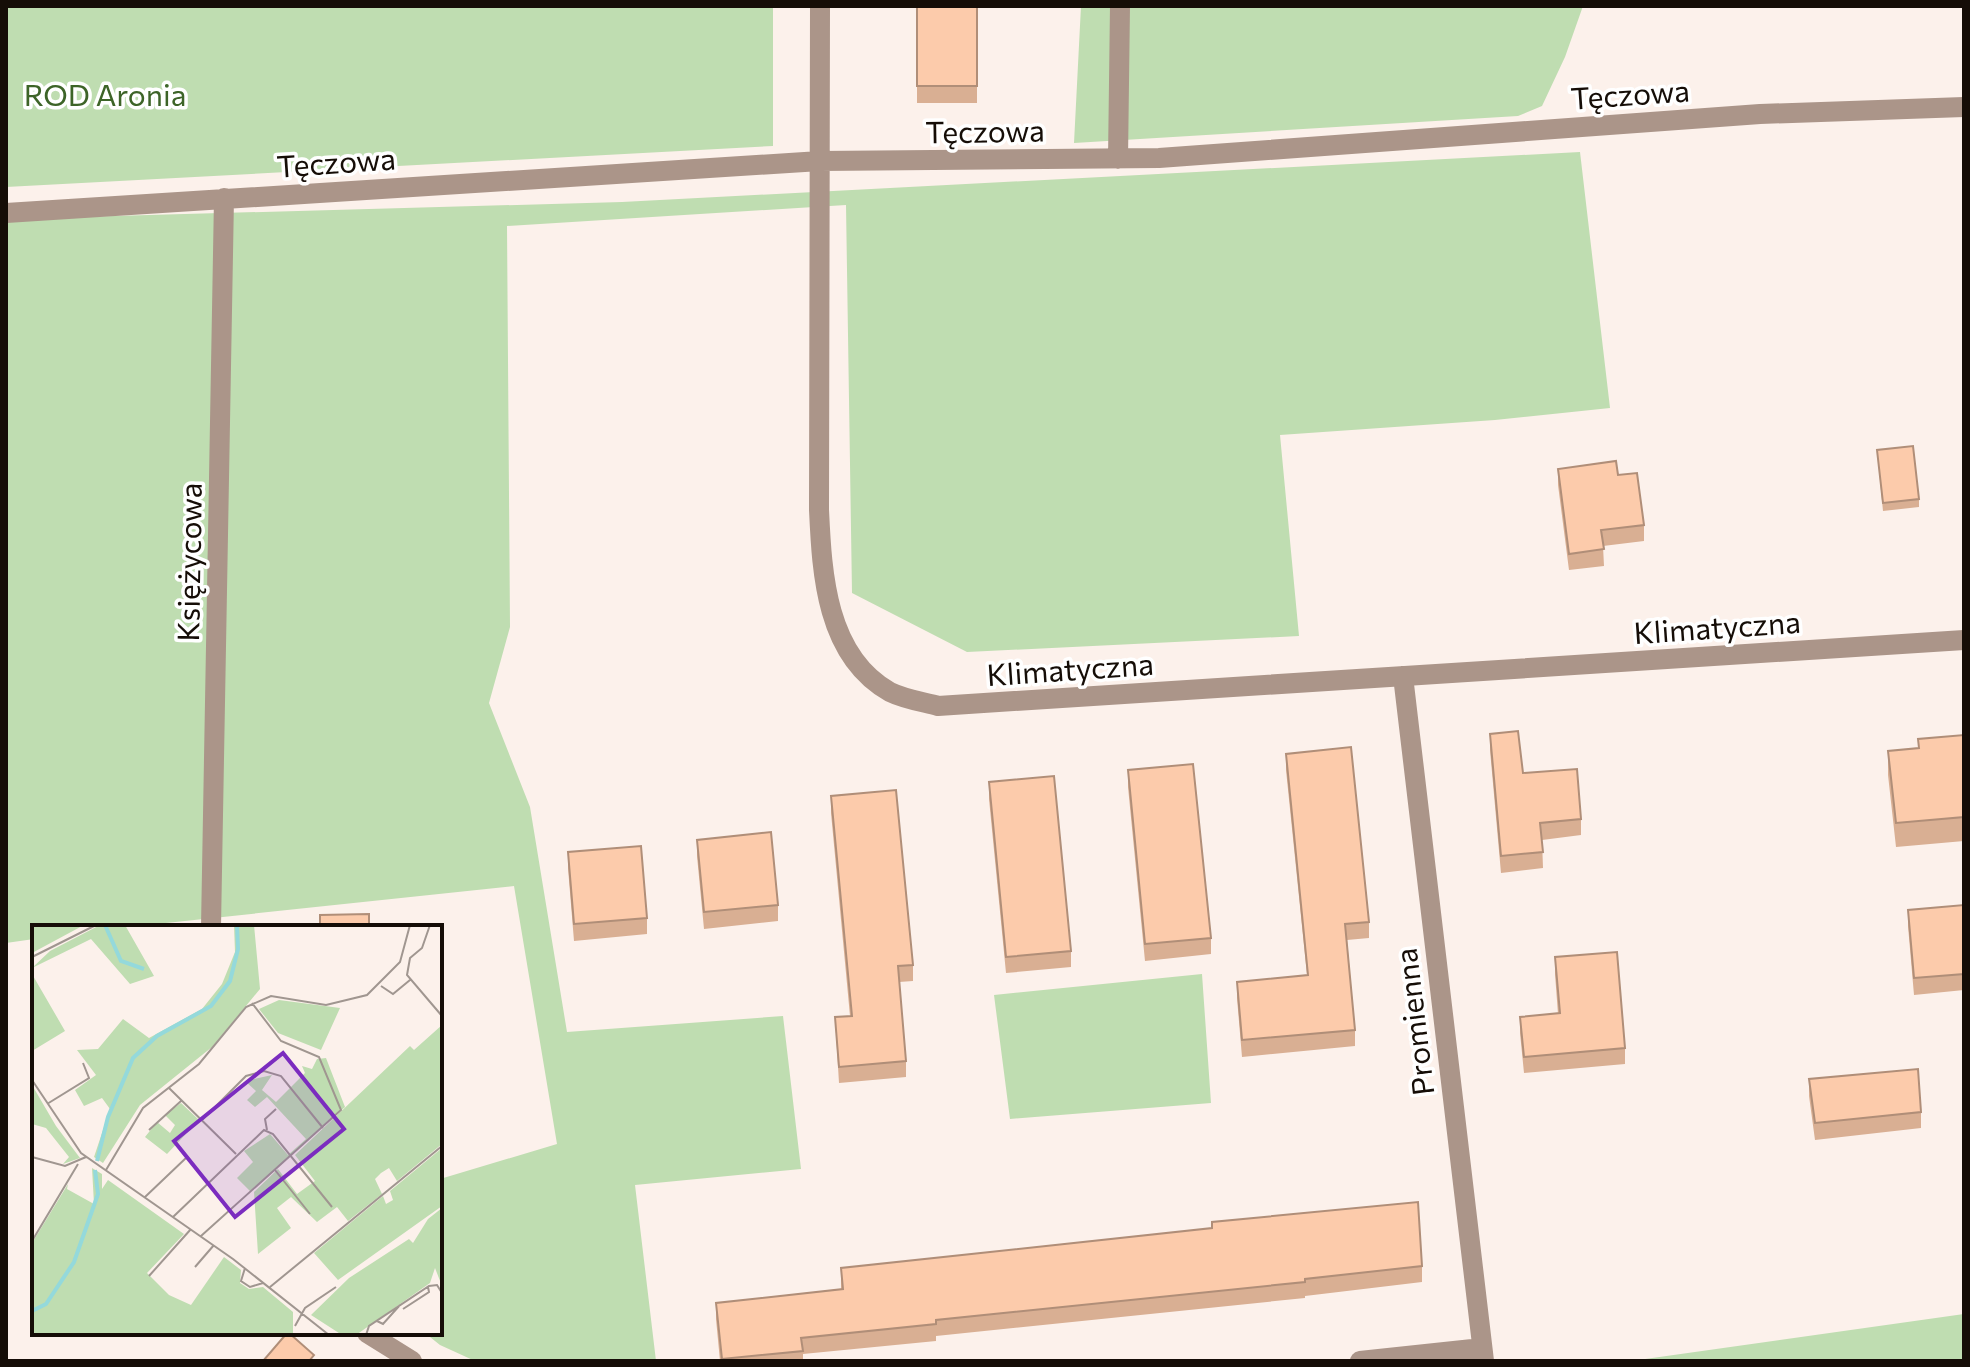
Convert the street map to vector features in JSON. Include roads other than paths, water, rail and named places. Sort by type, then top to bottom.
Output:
[{"type":"street","name":"Klimatyczna","points":[[820,6],[822,570],[833,616],[853,663],[891,692],[938,706],[1964,640]]},
{"type":"street","points":[[1118,159],[1120,6]]},
{"type":"street","name":"Tęczowa","points":[[6,213],[820,161],[1159,158],[1760,114],[1964,107]]},
{"type":"street","name":"Księżycowa","points":[[211,925],[224,198]]},
{"type":"street","name":"Promienna","points":[[1403,676],[1483,1354]]},
{"type":"street","points":[[370,1335],[412,1361]]},
{"type":"street","points":[[1360,1361],[1483,1354]]},
{"type":"park label","name":"ROD Aronia","points":[[105,93]]}]
